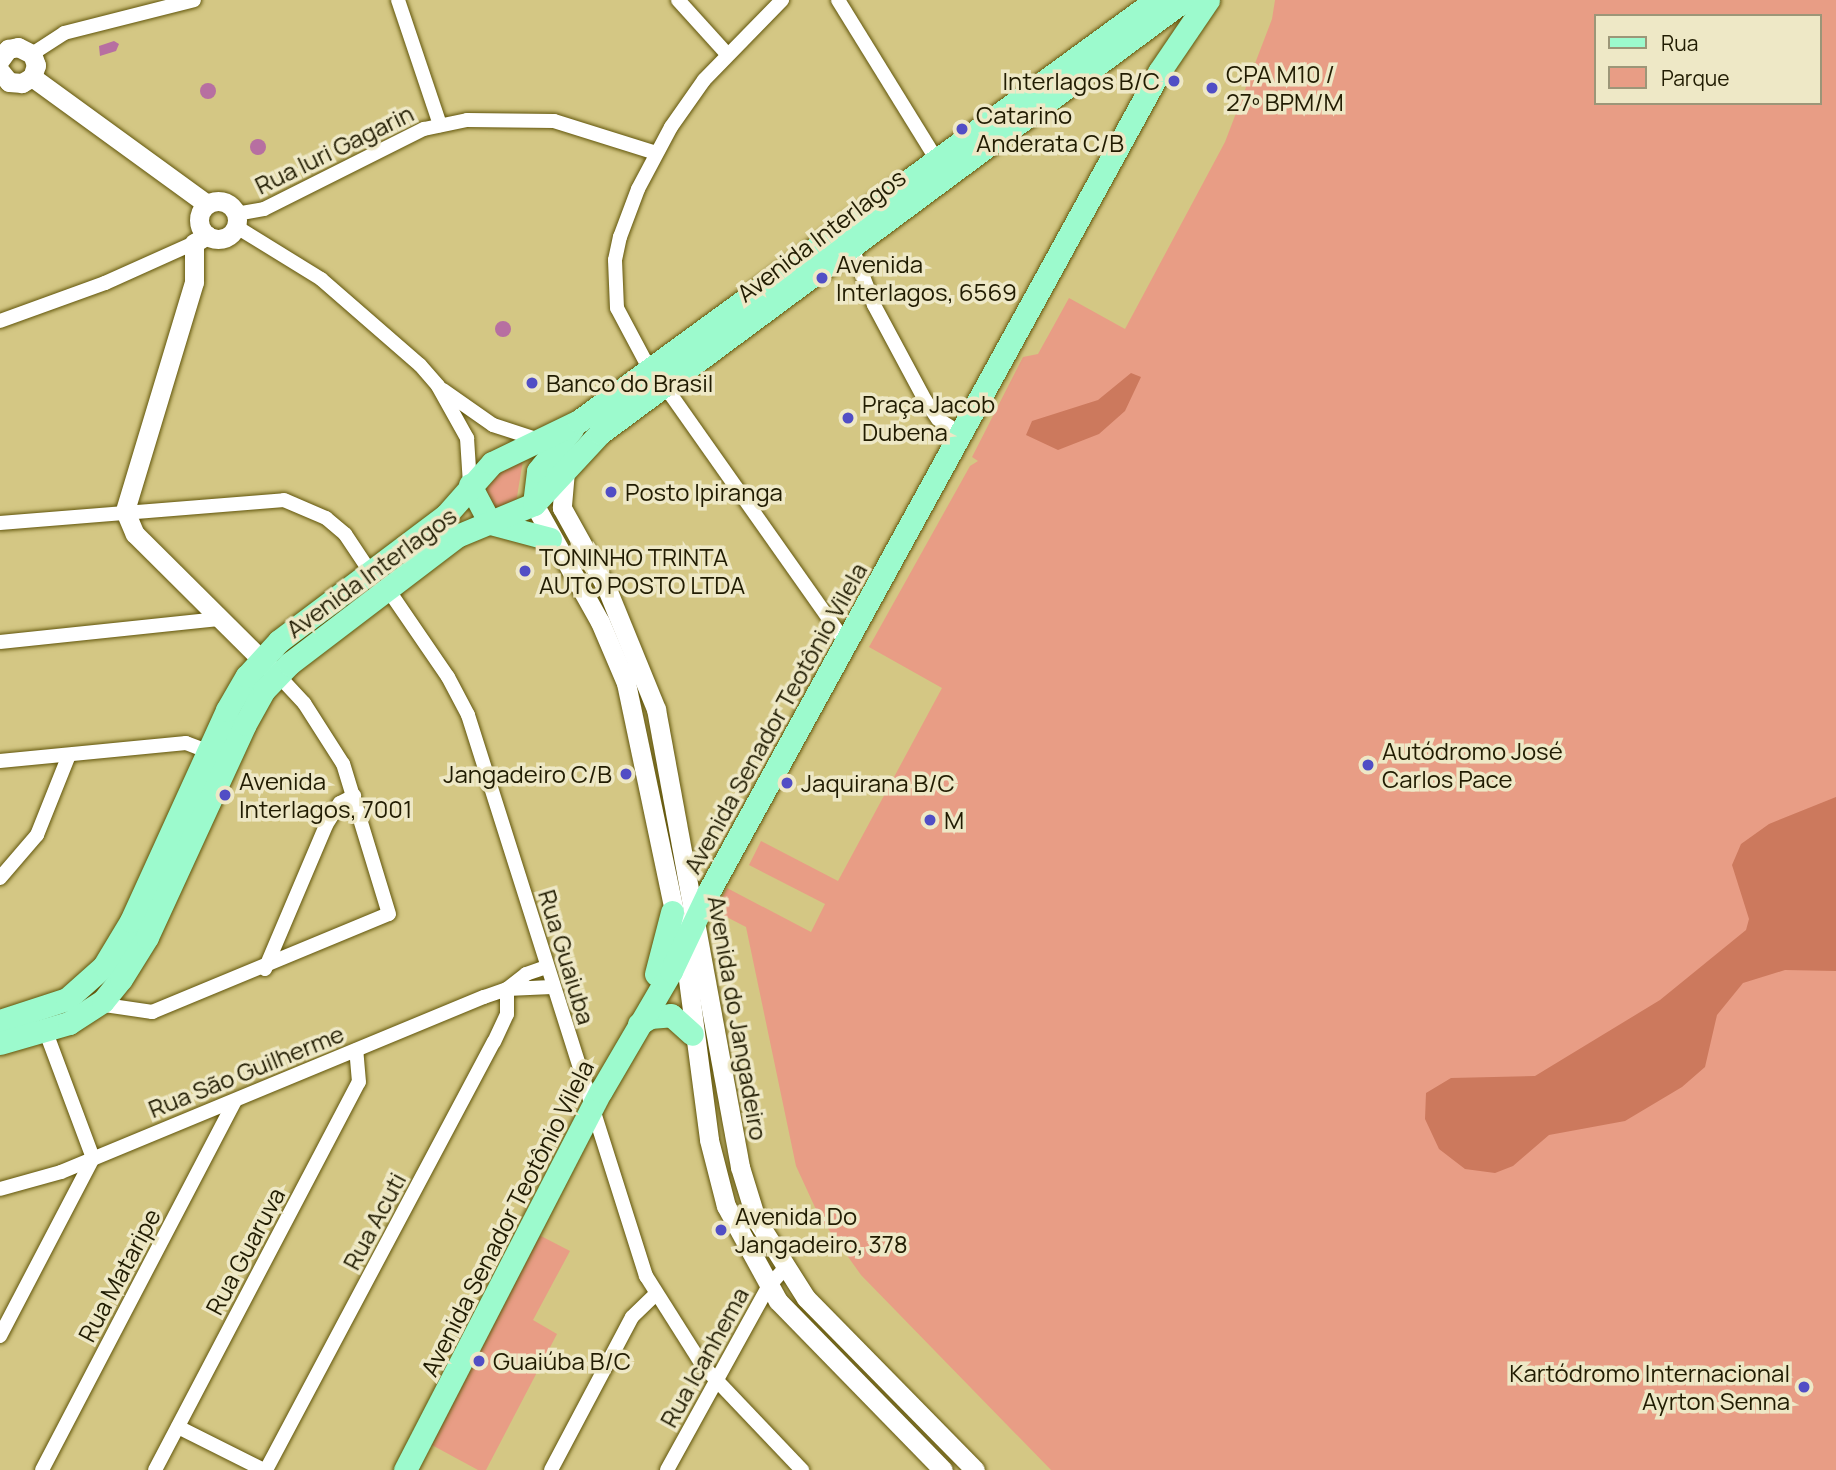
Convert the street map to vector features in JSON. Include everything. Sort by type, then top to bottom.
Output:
[{"type":"main road","name":"Avenida Interlagos","points":[[379,580],[457,536],[534,505],[600,433],[657,377],[937,160],[1156,0]]},
{"type":"main road","name":"Avenida Interlagos","points":[[0,1021],[67,999],[104,966],[131,921],[207,751],[268,667],[379,580],[446,515],[492,463],[536,439],[579,421],[657,377],[850,245],[1184,0]]},
{"type":"main road","name":"Avenida Senador Teotônio Vilela","points":[[405,1470],[593,1106],[682,949],[694,920],[1159,72],[1208,0]]},
{"type":"main road","points":[[534,505],[542,465],[579,421]]},
{"type":"main road","points":[[470,485],[490,523],[550,539]]},
{"type":"main road","name":"Avenida Interlagos","points":[[0,1043],[46,1032],[98,1004],[139,953],[245,724],[268,667]]},
{"type":"main road","points":[[639,1024],[663,957],[672,912]]},
{"type":"main road","points":[[639,1024],[650,1017],[671,1015],[692,1034]]},
{"type":"street","points":[[32,54],[64,33],[194,0]]},
{"type":"street","points":[[398,0],[440,125]]},
{"type":"street","points":[[678,0],[727,54]]},
{"type":"street","points":[[782,0],[704,80],[656,153],[638,189],[615,260],[621,323],[846,643]]},
{"type":"street","points":[[838,0],[937,160]]},
{"type":"street","points":[[19,47],[32,54],[36,65],[32,77],[22,83],[2,68],[19,47]]},
{"type":"street","points":[[32,77],[207,204],[224,202],[235,220],[344,297],[438,386],[493,425],[536,439]]},
{"type":"street","name":"Rua Iuri Gagarin","points":[[235,220],[264,209],[389,143],[440,125],[500,118],[554,121],[656,153]]},
{"type":"street","points":[[98,1004],[152,1012],[265,969],[389,914],[354,796],[329,738],[268,667],[135,534],[125,511],[194,282],[201,239],[199,222],[207,204]]},
{"type":"street","points":[[0,321],[105,283],[201,239],[223,237],[235,220]]},
{"type":"street","points":[[850,245],[874,305],[925,400],[938,419],[961,435]]},
{"type":"street","points":[[438,386],[467,438],[470,485]]},
{"type":"street","name":"Avenida do Jangadeiro","points":[[565,471],[562,508],[607,589],[656,709],[740,1167],[756,1219],[784,1269],[806,1298],[975,1470]]},
{"type":"street","name":"Rua Guaiuba","points":[[0,523],[284,500],[326,518],[345,534],[448,677],[468,715],[552,987],[593,1106],[620,1201],[655,1295],[716,1381],[793,1467]]},
{"type":"street","name":"Avenida do Jangadeiro","points":[[534,505],[550,539],[588,600],[626,683],[672,912],[682,949],[692,1034],[716,1175],[742,1241],[768,1287],[943,1470]]},
{"type":"street","points":[[588,600],[607,589]]},
{"type":"street","points":[[0,642],[219,619]]},
{"type":"street","points":[[0,761],[186,743],[207,751]]},
{"type":"street","points":[[0,878],[37,835],[69,755]]},
{"type":"street","points":[[265,969],[326,825],[340,803],[354,796]]},
{"type":"street","name":"Rua São Guilherme","points":[[0,1189],[93,1158],[235,1101],[507,989],[526,974],[546,967]]},
{"type":"street","name":"Rua São Guilherme","points":[[507,989],[552,987]]},
{"type":"street","name":"Rua Acuti","points":[[265,1470],[494,1042],[507,1014],[507,989]]},
{"type":"street","points":[[0,1336],[93,1158],[46,1032]]},
{"type":"street","name":"Rua Guaruva","points":[[155,1470],[359,1082],[356,1050]]},
{"type":"street","name":"Rua Mataripe","points":[[42,1470],[235,1101]]},
{"type":"street","name":"Rua Icanhema","points":[[667,1470],[768,1287],[784,1269]]},
{"type":"street","points":[[551,1470],[632,1317],[655,1295]]},
{"type":"street","points":[[178,1427],[265,1470]]},
{"type":"green space","name":"Autódromo José Carlos Pace","points":[[1275,0],[1836,0],[1836,1470],[1051,1470],[861,1275],[819,1216],[796,1166],[746,927],[715,911],[727,888],[811,932],[825,904],[749,865],[761,841],[838,881],[942,688],[869,647],[970,466],[978,461],[972,457],[1023,357],[1038,354],[1069,298],[1125,329],[1225,142],[1272,19]]},
{"type":"green space","points":[[523,460],[516,503],[490,514],[477,490],[484,479]]},
{"type":"green space","points":[[539,1235],[570,1251],[533,1320],[557,1334],[486,1470],[478,1470],[430,1444]]},
{"type":"shaded area","points":[[114,41],[119,44],[116,51],[100,56],[99,46]]},
{"type":"shaded area","points":[[208,83],[214,85],[214,97],[208,99],[202,97],[200,91],[202,85]]},
{"type":"shaded area","points":[[258,139],[266,147],[258,155],[250,147]]},
{"type":"shaded area","points":[[503,321],[509,323],[509,335],[503,337],[497,335],[495,329],[497,323]]},
{"type":"shaded area","points":[[1131,373],[1141,377],[1125,411],[1099,434],[1058,450],[1026,435],[1032,421],[1098,400]]},
{"type":"shaded area","points":[[1836,797],[1836,971],[1785,970],[1743,983],[1717,1015],[1705,1067],[1682,1087],[1625,1121],[1549,1135],[1513,1166],[1495,1173],[1465,1169],[1439,1149],[1425,1119],[1426,1093],[1451,1078],[1535,1076],[1660,1000],[1746,930],[1749,919],[1732,865],[1741,844],[1769,824]]},
{"type":"place","name":"Interlagos B/C","points":[[1174,81]]},
{"type":"place","name":"CPA M10 / 27º BPM/M","points":[[1212,88]]},
{"type":"place","name":"Catarino Anderata C/B","points":[[962,129]]},
{"type":"place","name":"Avenida Interlagos, 6569","points":[[822,278]]},
{"type":"place","name":"Banco do Brasil","points":[[532,383]]},
{"type":"place","name":"Praça Jacob Dubena","points":[[848,418]]},
{"type":"place","name":"Posto Ipiranga","points":[[611,492]]},
{"type":"place","name":"TONINHO TRINTA AUTO POSTO LTDA","points":[[525,571]]},
{"type":"place","name":"Autódromo José Carlos Pace","points":[[1368,765]]},
{"type":"place","name":"Jangadeiro C/B","points":[[626,774]]},
{"type":"place","name":"Jaquirana B/C","points":[[787,783]]},
{"type":"place","name":"Avenida Interlagos, 7001","points":[[225,795]]},
{"type":"place","name":"M","points":[[930,820]]},
{"type":"place","name":"Avenida Do Jangadeiro, 378","points":[[721,1230]]},
{"type":"place","name":"Guaiúba B/C","points":[[479,1361]]},
{"type":"place","name":"Kartódromo Internacional Ayrton Senna","points":[[1804,1387]]}]
